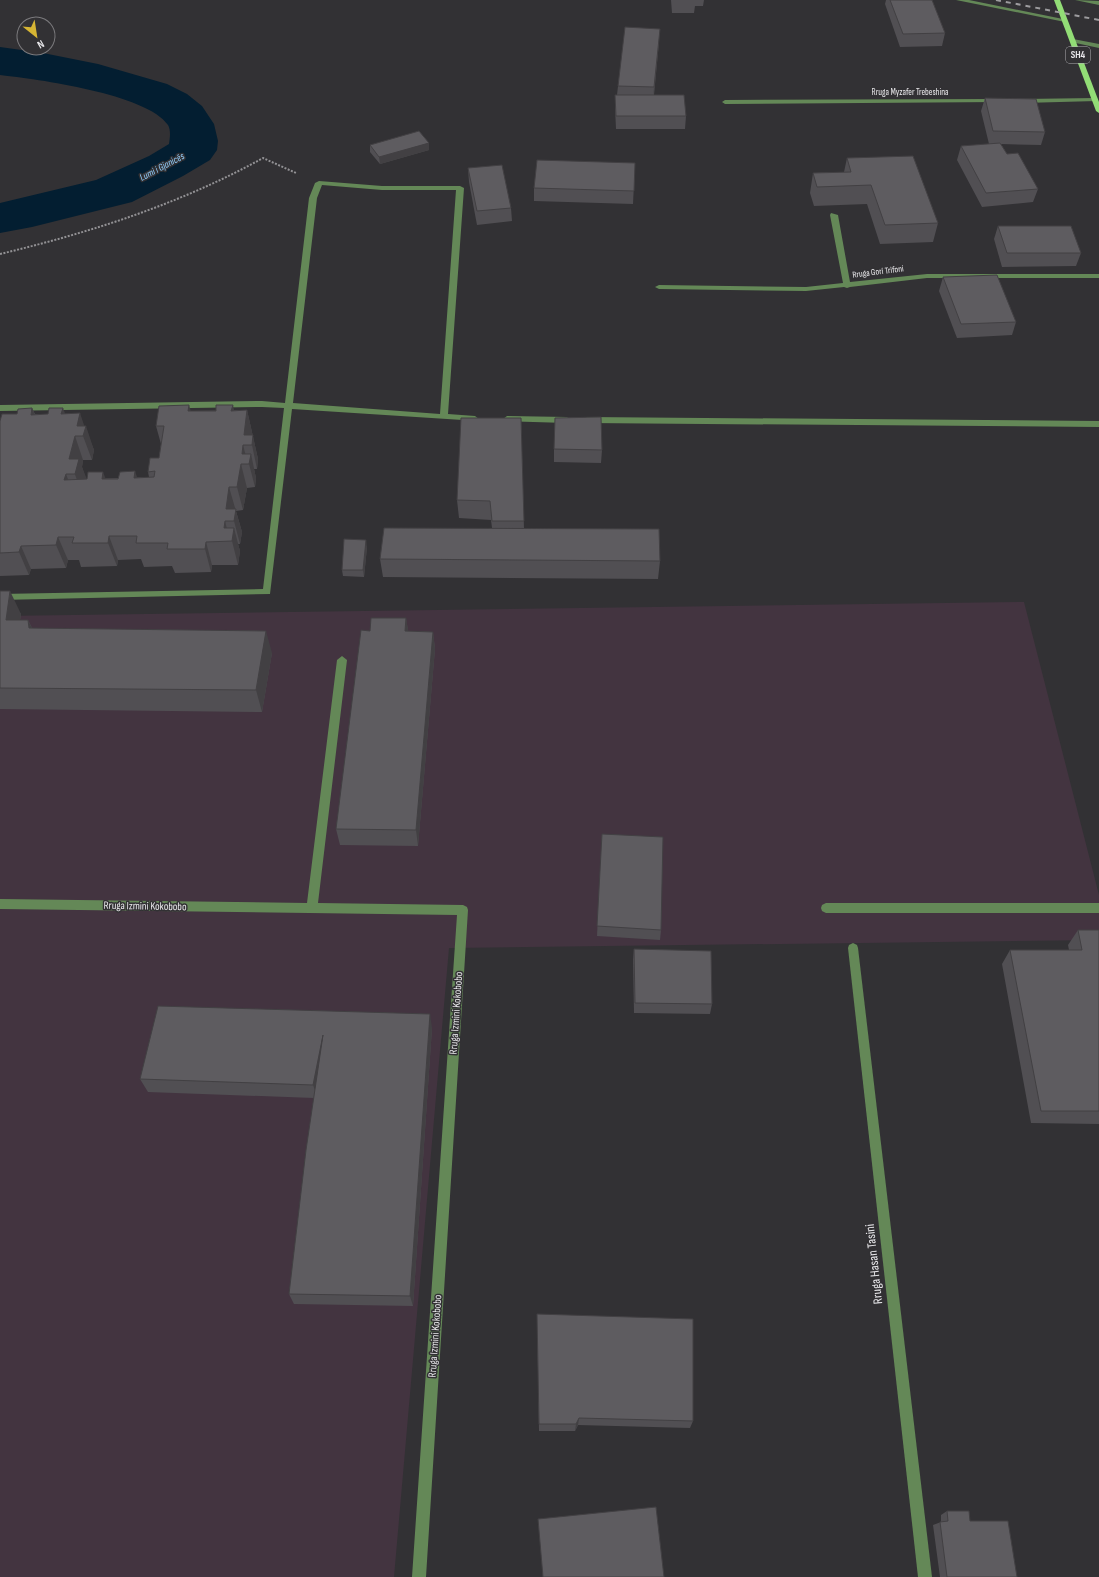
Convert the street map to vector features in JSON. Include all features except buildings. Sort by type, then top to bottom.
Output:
[{"type":"main road","name":"SH4","points":[[1057,0],[1099,111]]},
{"type":"street","points":[[959,0],[1065,20]]},
{"type":"street","points":[[1078,0],[1099,3]]},
{"type":"street","points":[[1073,41],[1099,46]]},
{"type":"street","points":[[1016,100],[1095,100]]},
{"type":"street","name":"Rruga Myzafer Trebeshina","points":[[725,102],[1008,101]]},
{"type":"street","points":[[0,597],[267,592],[313,198],[319,183],[382,188],[460,188],[444,417]]},
{"type":"street","points":[[834,214],[847,286]]},
{"type":"street","name":"Rruga Gori Trifoni","points":[[659,287],[806,289],[847,286],[927,276],[1099,276]]},
{"type":"street","points":[[0,408],[262,404],[481,419]]},
{"type":"street","points":[[497,419],[1099,424]]},
{"type":"street","points":[[312,908],[342,660]]},
{"type":"street","name":"Rruga Izmini Kokobobo","points":[[0,904],[463,910],[419,1577]]},
{"type":"street","points":[[826,908],[1099,908]]},
{"type":"street","name":"Rruga Hasan Tasini","points":[[853,948],[925,1577]]},
{"type":"path","points":[[0,254],[74,235],[126,219],[224,180],[263,158],[319,183]]},
{"type":"shaded area","points":[[1024,602],[1099,895],[1099,940],[449,948],[394,1577],[0,1577],[0,616]]},
{"type":"waterway","name":"Lumi i Gjanicës","points":[[0,61],[70,71],[125,85],[150,94],[171,104],[185,116],[191,124],[194,141],[193,150],[166,166],[114,191],[32,212],[0,218]]},
{"type":"railway","points":[[996,0],[1099,20]]}]
